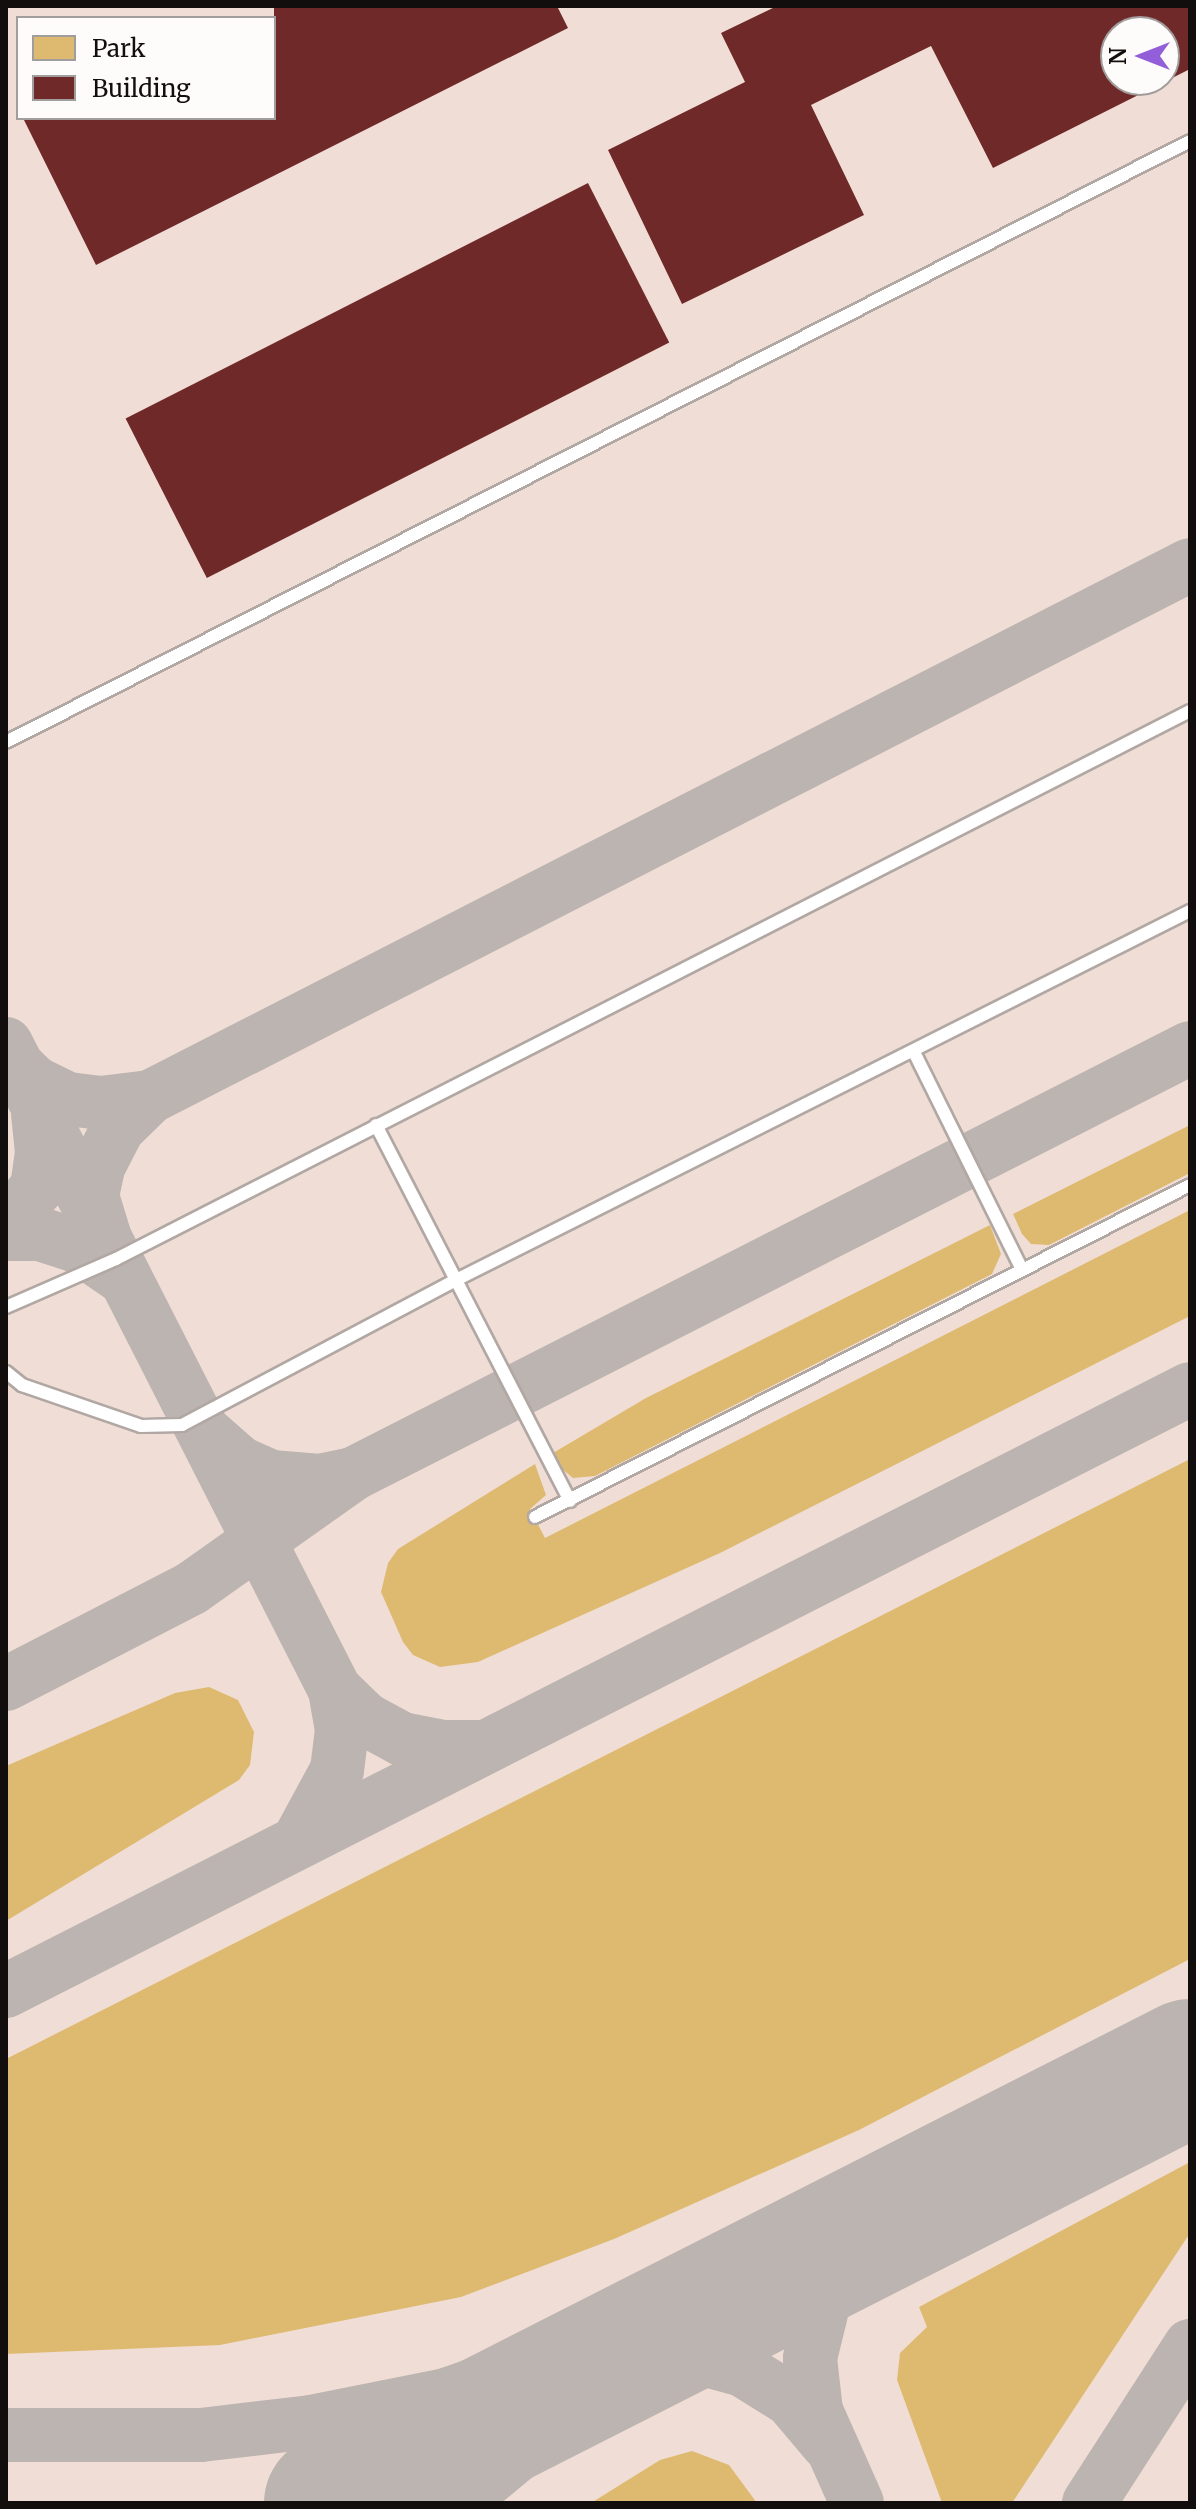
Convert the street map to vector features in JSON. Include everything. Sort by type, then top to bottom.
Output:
[{"type":"lane","points":[[6,742],[1190,141]]},
{"type":"lane","points":[[6,1307],[116,1259],[1190,711]]},
{"type":"lane","points":[[6,1372],[31,1388],[141,1426],[170,1429],[454,1281],[1190,911]]},
{"type":"lane","points":[[914,1052],[1022,1270]]},
{"type":"lane","points":[[376,1125],[570,1501]]},
{"type":"lane","points":[[535,1517],[1190,1185]]},
{"type":"shaded area","points":[[6,6],[1190,6],[1190,2503],[6,2503]]},
{"type":"green space","points":[[1190,1125],[1190,1173],[1049,1245],[1031,1244],[1022,1234],[1013,1214]]},
{"type":"green space","points":[[1190,1210],[1190,1316],[720,1553],[478,1662],[440,1667],[413,1655],[403,1642],[381,1592],[388,1563],[398,1549],[535,1464],[546,1495],[530,1509],[545,1538]]},
{"type":"green space","points":[[990,1225],[1001,1254],[992,1274],[595,1476],[573,1478],[561,1468],[553,1453],[646,1398]]},
{"type":"green space","points":[[1190,1459],[1190,1959],[859,2130],[614,2239],[461,2297],[220,2345],[6,2354],[6,2059]]},
{"type":"green space","points":[[209,1687],[238,1700],[254,1732],[250,1765],[239,1780],[6,1921],[6,1766],[175,1693]]},
{"type":"green space","points":[[1190,2162],[1190,2233],[1012,2503],[942,2503],[897,2380],[900,2353],[927,2327],[919,2307]]},
{"type":"green space","points":[[692,2451],[729,2465],[757,2503],[591,2503],[660,2460]]},
{"type":"building","points":[[274,6],[557,6],[568,28],[96,265],[24,120],[276,120]]},
{"type":"building","points":[[777,6],[1190,6],[1190,69],[1180,74],[1180,16],[1100,16],[1100,96],[1136,96],[993,168],[931,46],[811,105],[864,215],[682,304],[608,150],[745,82],[721,33]]},
{"type":"building","points":[[588,183],[669,342],[207,578],[126,419]]},
{"type":"taxiway","points":[[104,1235],[92,1196],[98,1167],[118,1128],[150,1097],[1190,565]]},
{"type":"taxiway","points":[[6,1044],[335,1690],[342,1730],[337,1770],[298,1842]]},
{"type":"taxiway","points":[[6,1684],[192,1588],[353,1474],[1190,1048]]},
{"type":"taxiway","points":[[15,1064],[35,1083],[68,1099],[101,1103],[150,1097]]},
{"type":"taxiway","points":[[6,1223],[37,1188],[42,1152],[38,1114]]},
{"type":"taxiway","points":[[6,1234],[40,1234],[77,1246],[125,1279]]},
{"type":"taxiway","points":[[6,1991],[1190,1389]]},
{"type":"taxiway","points":[[208,1435],[240,1463],[271,1477],[320,1481],[352,1474]]},
{"type":"taxiway","points":[[335,1690],[365,1719],[402,1739],[443,1747],[484,1747]]},
{"type":"taxiway","points":[[1114,2105],[1190,2073]]},
{"type":"taxiway","points":[[6,2435],[201,2435],[311,2422],[446,2395],[697,2307],[884,2222]]},
{"type":"taxiway","points":[[857,2503],[816,2411],[810,2358],[827,2289],[871,2233]]},
{"type":"taxiway","points":[[459,2503],[558,2421],[678,2338]]},
{"type":"taxiway","points":[[1089,2503],[1190,2346]]},
{"type":"taxiway","points":[[636,2357],[688,2355],[743,2370],[791,2400],[828,2444]]},
{"type":"runway","points":[[332,2503],[1190,2067]]}]
